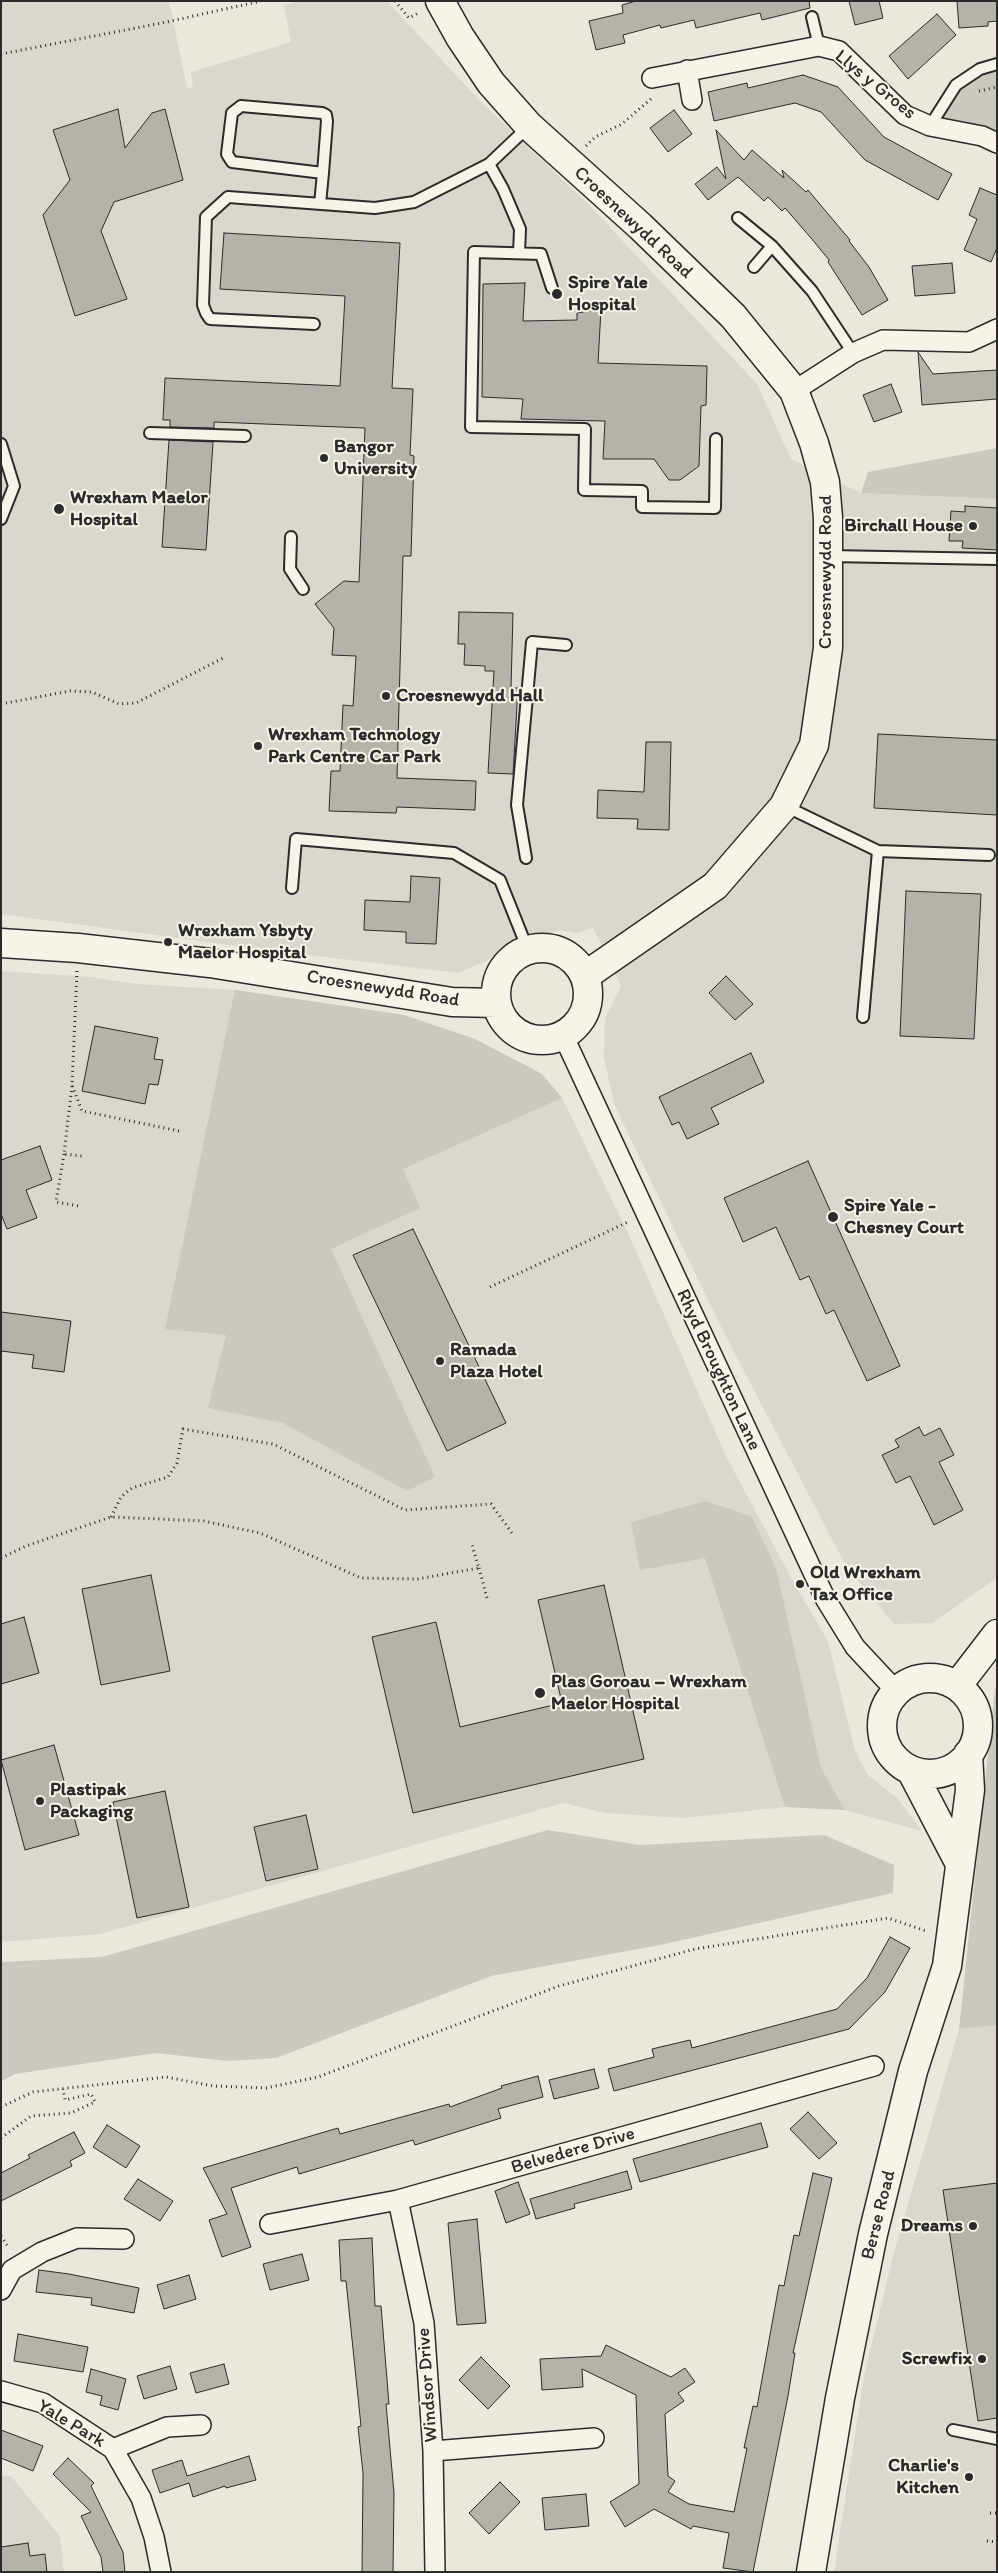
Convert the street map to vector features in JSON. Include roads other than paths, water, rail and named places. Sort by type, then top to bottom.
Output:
[{"type":"street","name":"Croesnewydd Road","points":[[440,1],[460,37],[490,83],[529,126],[640,226],[733,316],[794,392],[814,443],[825,482],[829,556],[828,648],[814,745],[784,806],[715,886],[585,976]]},
{"type":"street","name":"Llys y Groes","points":[[652,78],[819,46],[839,50],[905,116],[930,126],[982,136],[997,143]]},
{"type":"street","points":[[679,72],[692,100]]},
{"type":"street","points":[[794,392],[853,353],[883,340],[970,342],[997,329]]},
{"type":"street","name":"Croesnewydd Road","points":[[1,943],[78,948],[210,962],[452,1002],[496,1003]]},
{"type":"street","points":[[542,948],[555,950],[577,964],[585,976],[588,990],[587,1003],[582,1016],[574,1027],[562,1035],[542,1040],[521,1036],[510,1028],[501,1016],[496,1003],[499,977],[516,956],[528,950],[542,948]]},
{"type":"street","name":"Rhyd Broughton Lane","points":[[562,1035],[826,1600],[855,1647],[896,1692]]},
{"type":"street","points":[[957,1686],[997,1634]]},
{"type":"street","points":[[926,1678],[942,1679],[957,1686],[968,1696],[977,1718],[975,1741],[968,1754],[956,1765],[942,1772],[926,1774],[911,1770],[898,1761],[888,1749],[883,1734],[882,1719],[887,1704],[896,1692],[910,1682],[926,1678]]},
{"type":"street","name":"Berse Road","points":[[811,2572],[840,2398],[872,2234],[913,2071],[947,1966],[959,1862],[970,1790],[968,1754]]},
{"type":"street","points":[[911,1770],[959,1862]]},
{"type":"street","name":"Belvedere Drive","points":[[270,2224],[398,2200],[874,2066]]},
{"type":"street","name":"Windsor Drive","points":[[398,2200],[424,2323],[433,2451],[435,2572]]},
{"type":"street","points":[[1,2290],[12,2270],[42,2252],[76,2238],[124,2239]]},
{"type":"street","name":"Yale Park","points":[[1,2391],[43,2403],[113,2449],[141,2498],[154,2537],[161,2572]]},
{"type":"street","name":"Yale Park","points":[[113,2449],[167,2427],[201,2425]]},
{"type":"street","points":[[433,2451],[594,2438]]},
{"type":"lane","name":"Llys y Groes","points":[[812,17],[819,46]]},
{"type":"lane","name":"Llys y Groes","points":[[930,126],[956,85],[980,69],[997,64]]},
{"type":"lane","points":[[320,204],[323,173],[328,121],[326,115],[322,112],[241,106],[232,113],[227,154],[232,162],[323,173]]},
{"type":"lane","points":[[314,324],[210,319],[203,305],[206,217],[228,197],[375,208],[414,202],[489,164],[529,126]]},
{"type":"lane","points":[[489,164],[504,189],[520,229],[519,253]]},
{"type":"lane","points":[[738,218],[772,246],[812,291],[853,353]]},
{"type":"lane","points":[[754,266],[772,246]]},
{"type":"lane","points":[[552,288],[541,254],[474,252],[471,427],[585,429],[584,490],[642,491],[642,507],[715,508],[716,439]]},
{"type":"lane","points":[[150,433],[245,436]]},
{"type":"lane","points":[[1,444],[14,486],[1,519]]},
{"type":"lane","points":[[291,537],[290,569],[302,589]]},
{"type":"lane","points":[[829,556],[997,558]]},
{"type":"lane","points":[[526,858],[517,805],[532,642],[566,645]]},
{"type":"lane","points":[[784,806],[878,851],[989,855]]},
{"type":"lane","points":[[292,888],[296,839],[454,853],[500,880],[528,950]]},
{"type":"lane","points":[[863,1017],[878,851]]},
{"type":"lane","points":[[953,2430],[997,2439]]},
{"type":"place","name":"Spire Yale Hospital","points":[[557,294]]},
{"type":"place","name":"Bangor University","points":[[324,458]]},
{"type":"place","name":"Wrexham Maelor Hospital","points":[[59,509]]},
{"type":"place","name":"Birchall House","points":[[973,526]]},
{"type":"place","name":"Croesnewydd Hall","points":[[386,696]]},
{"type":"place","name":"Wrexham Technology Park Centre Car Park","points":[[258,746]]},
{"type":"place","name":"Wrexham Ysbyty Maelor Hospital","points":[[168,942]]},
{"type":"place","name":"Spire Yale - Chesney Court","points":[[833,1217]]},
{"type":"place","name":"Ramada Plaza Hotel","points":[[440,1361]]},
{"type":"place","name":"Old Wrexham Tax Office","points":[[800,1584]]},
{"type":"place","name":"Plas Goroau – Wrexham Maelor Hospital","points":[[540,1693]]},
{"type":"place","name":"Plastipak Packaging","points":[[40,1801]]},
{"type":"place","name":"Dreams","points":[[973,2226]]},
{"type":"place","name":"Screwfix","points":[[982,2359]]},
{"type":"place","name":"Charlie's Kitchen","points":[[969,2477]]}]
